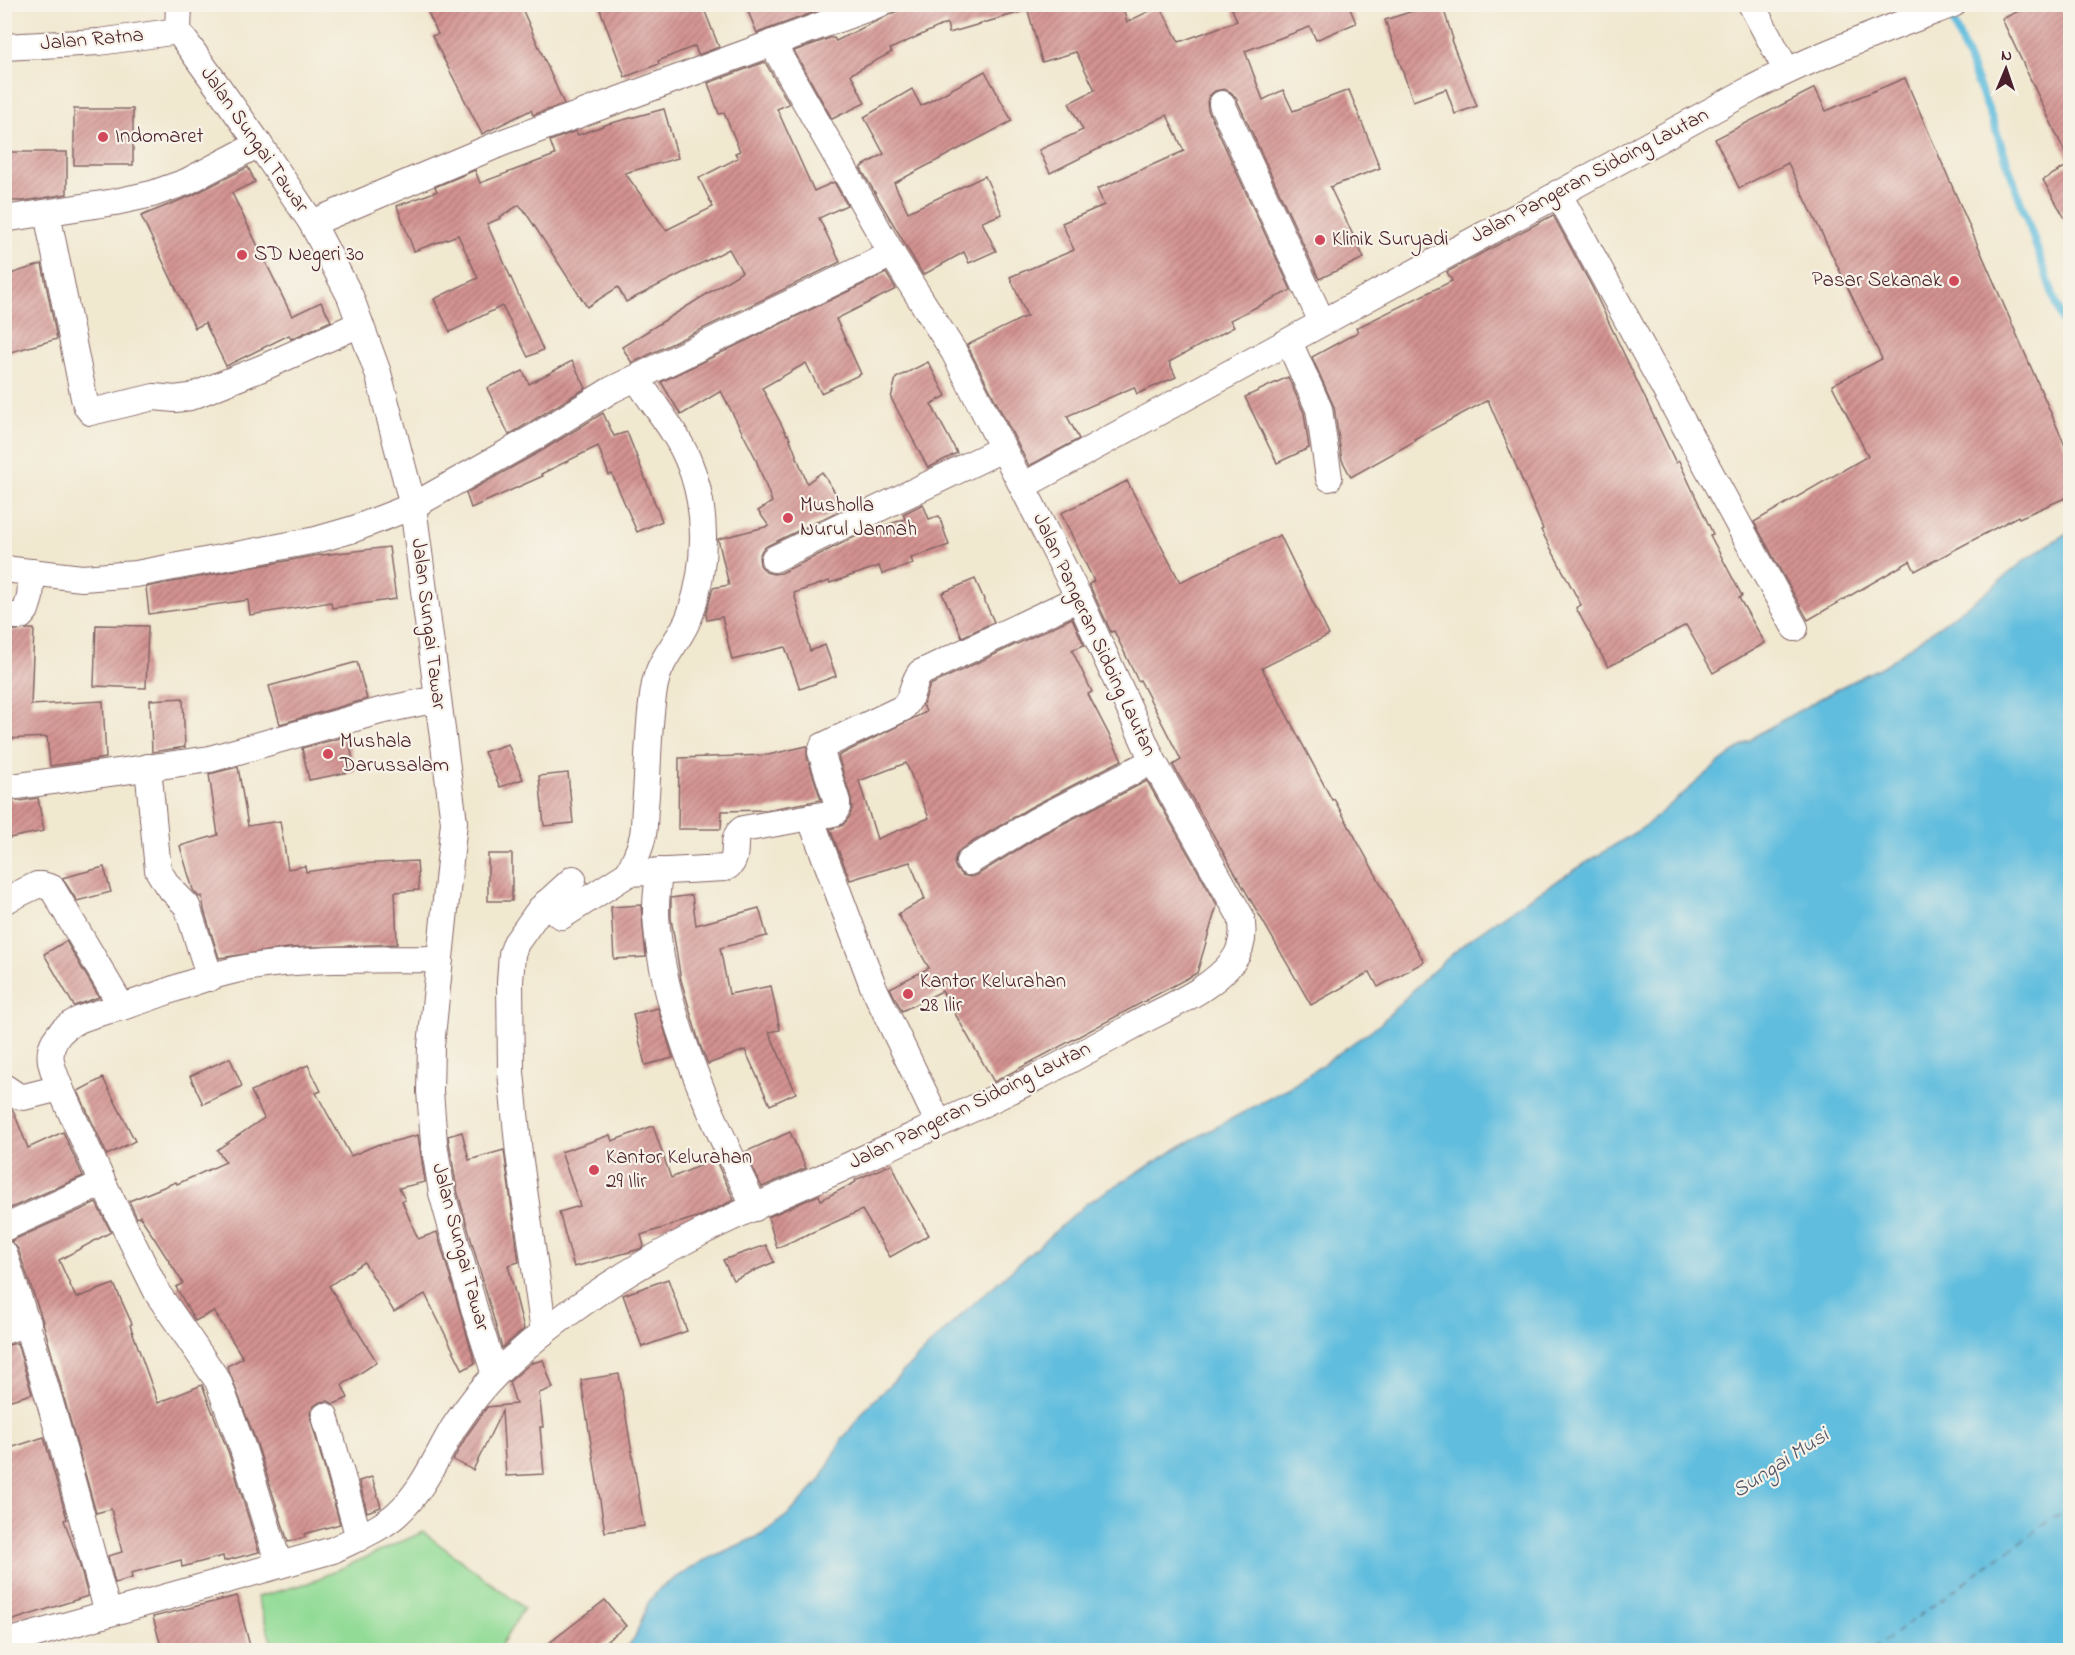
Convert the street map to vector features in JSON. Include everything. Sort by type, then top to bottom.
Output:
[{"type":"street","points":[[178,31],[179,4]]},
{"type":"street","points":[[312,223],[504,142],[879,4]]},
{"type":"street","points":[[1751,4],[1787,70]]},
{"type":"street","name":"Jalan Pangeran Sidoing Lautan","points":[[4,1643],[333,1550],[359,1538],[396,1516],[415,1496],[454,1428],[495,1375],[550,1327],[642,1265],[703,1231],[1036,1078],[1206,986],[1233,960],[1240,945],[1243,929],[1241,917],[1153,761],[1079,598],[1023,486],[1787,70],[1953,4]]},
{"type":"street","name":"Jalan Ratna","points":[[4,47],[99,42],[178,31]]},
{"type":"street","name":"Jalan Sungai Tawar","points":[[178,31],[312,223],[350,296],[378,373],[413,506],[454,822],[431,1046],[430,1091],[434,1143],[442,1192],[495,1375]]},
{"type":"street","points":[[772,43],[892,254],[954,352],[1023,486]]},
{"type":"street","points":[[1222,104],[1322,322]]},
{"type":"street","points":[[4,219],[152,194],[186,182],[259,144]]},
{"type":"street","points":[[1558,193],[1795,628]]},
{"type":"street","points":[[47,213],[84,398],[91,412],[154,397],[175,399],[190,397],[360,324]]},
{"type":"street","points":[[4,569],[82,578],[136,574],[316,540],[354,529],[413,506],[535,437],[610,390],[636,380],[892,254]]},
{"type":"street","points":[[1289,342],[1318,410],[1329,478]]},
{"type":"street","points":[[629,873],[642,839],[655,683],[662,664],[691,614],[698,588],[703,543],[696,483],[688,458],[636,380]]},
{"type":"street","points":[[774,559],[1002,449]]},
{"type":"street","points":[[4,616],[21,616],[26,610],[32,572]]},
{"type":"street","points":[[551,908],[564,915],[629,873],[725,868],[732,865],[735,859],[737,832],[834,813],[837,808],[821,752],[823,746],[903,708],[907,704],[920,673],[1079,598]]},
{"type":"street","points":[[18,786],[210,759],[370,714],[437,699]]},
{"type":"street","points":[[969,862],[1036,821],[1153,761]]},
{"type":"street","points":[[148,767],[158,870],[167,885],[187,906],[210,978]]},
{"type":"street","points":[[810,818],[873,986],[939,1124]]},
{"type":"street","points":[[659,871],[656,907],[658,937],[661,965],[673,1009],[703,1098],[754,1208]]},
{"type":"street","points":[[550,1327],[519,1154],[511,1072],[510,982],[513,949],[551,908],[573,879]]},
{"type":"street","points":[[4,901],[38,885],[52,888],[122,1007]]},
{"type":"street","points":[[279,1565],[243,1449],[218,1381],[158,1294],[103,1183],[60,1088],[51,1065],[51,1046],[60,1032],[81,1020],[240,969],[315,961],[440,959]]},
{"type":"street","points":[[4,1088],[24,1097],[60,1088]]},
{"type":"street","points":[[4,1228],[103,1183]]},
{"type":"street","points":[[4,1254],[16,1327],[58,1427],[108,1613]]},
{"type":"street","points":[[325,1416],[359,1538]]},
{"type":"green space","points":[[423,1532],[524,1608],[498,1650],[274,1650],[257,1597],[308,1583]]},
{"type":"water","name":"Sungai Musi","points":[[2070,531],[2070,1650],[625,1650],[635,1637],[648,1603],[660,1588],[701,1562],[761,1535],[790,1513],[820,1481],[842,1440],[868,1406],[962,1314],[1087,1203],[1183,1145],[1292,1086],[1380,1024],[1423,980],[1467,941],[1520,904],[1644,827],[1718,764],[1760,733],[1837,689],[1885,665],[1989,590],[2025,560]]},
{"type":"building","points":[[424,4],[520,4],[564,104],[533,115],[531,110],[482,134],[432,36],[438,34]]},
{"type":"building","points":[[598,4],[702,4],[719,47],[698,55],[695,46],[658,61],[659,64],[625,77]]},
{"type":"building","points":[[745,4],[815,4],[818,11],[757,33]]},
{"type":"building","points":[[911,4],[1122,4],[1127,22],[1160,6],[1179,42],[1237,21],[1230,4],[1348,4],[1356,23],[1316,40],[1310,27],[1245,51],[1263,100],[1283,90],[1293,111],[1349,90],[1380,168],[1330,187],[1364,258],[1319,279],[1236,98],[1224,89],[1215,91],[1209,96],[1208,110],[1291,290],[1230,320],[1234,327],[1169,362],[1176,377],[1137,394],[1134,387],[1067,416],[1079,439],[1029,466],[967,345],[1027,316],[1010,277],[1074,250],[1062,223],[1104,205],[1097,189],[1184,151],[1167,115],[1050,173],[1039,150],[1083,130],[1069,103],[1095,90],[1076,52],[1042,62],[1028,10],[949,33],[947,23],[890,49],[892,52],[851,74],[865,103],[832,119],[794,51],[830,38],[836,41]]},
{"type":"building","points":[[1435,4],[1442,4],[1453,39],[1451,40],[1477,106],[1455,114],[1446,89],[1413,101],[1385,20]]},
{"type":"building","points":[[2033,4],[2070,4],[2070,163],[2002,19]]},
{"type":"building","points":[[765,62],[789,104],[777,109],[814,191],[834,182],[847,205],[819,218],[840,262],[632,363],[622,347],[742,272],[729,249],[626,302],[618,287],[587,307],[519,205],[501,218],[487,224],[543,350],[528,357],[502,306],[450,332],[434,299],[478,278],[458,235],[414,251],[397,206],[437,191],[435,187],[475,170],[480,183],[555,155],[550,141],[576,131],[578,135],[608,124],[664,109],[678,158],[625,173],[666,230],[713,207],[699,178],[738,158],[735,153],[740,151],[724,113],[719,114],[708,83]]},
{"type":"building","points":[[985,71],[1012,121],[894,183],[908,212],[985,176],[1002,214],[982,222],[996,251],[969,263],[964,252],[923,275],[861,169],[884,154],[864,117],[912,89],[921,106]]},
{"type":"building","points":[[1905,78],[2070,457],[2070,496],[2019,518],[2018,516],[1915,571],[1910,561],[1808,620],[1754,522],[1868,456],[1832,385],[1882,359],[1788,163],[1739,188],[1715,139],[1815,88],[1826,111]]},
{"type":"building","name":"Indomaret","points":[[74,109],[133,109],[133,165],[74,165]]},
{"type":"building","points":[[4,152],[67,152],[67,194],[24,201],[4,201]]},
{"type":"building","points":[[2070,164],[2070,227],[2043,180]]},
{"type":"building","points":[[248,167],[255,182],[232,193],[292,316],[321,302],[331,321],[291,339],[289,335],[226,366],[205,323],[195,328],[141,216],[193,195]]},
{"type":"building","points":[[1553,215],[1592,287],[1676,463],[1679,461],[1713,534],[1710,535],[1742,596],[1739,598],[1765,643],[1713,673],[1686,625],[1608,667],[1576,608],[1581,605],[1541,530],[1543,529],[1488,400],[1414,439],[1415,441],[1351,477],[1342,460],[1334,407],[1312,357],[1358,332],[1356,328],[1452,281],[1447,272]]},
{"type":"building","points":[[42,264],[57,339],[4,354],[4,276]]},
{"type":"building","points":[[886,273],[896,289],[836,319],[861,374],[821,393],[806,363],[762,388],[788,434],[807,483],[822,472],[845,508],[767,546],[759,557],[760,565],[766,572],[781,573],[865,532],[905,519],[903,514],[923,504],[929,519],[939,516],[949,545],[911,558],[913,564],[882,574],[879,566],[794,593],[810,651],[825,645],[836,676],[800,689],[785,647],[732,660],[722,617],[707,620],[706,614],[713,588],[729,585],[718,539],[769,526],[758,511],[772,502],[755,457],[721,391],[681,415],[661,382]]},
{"type":"building","points":[[572,361],[586,388],[509,435],[487,388],[523,371],[529,384]]},
{"type":"building","points":[[928,362],[946,396],[931,404],[957,453],[928,468],[891,398],[896,378]]},
{"type":"building","points":[[1288,377],[1304,413],[1309,448],[1277,463],[1245,397]]},
{"type":"building","points":[[603,413],[614,436],[627,432],[662,521],[637,532],[612,474],[609,475],[598,446],[541,474],[543,476],[471,508],[466,493]]},
{"type":"building","points":[[1127,481],[1180,582],[1280,535],[1329,635],[1262,668],[1332,800],[1334,799],[1424,962],[1378,987],[1370,972],[1311,1005],[1173,765],[1181,760],[1114,631],[1111,632],[1089,584],[1094,581],[1061,513]]},
{"type":"building","points":[[389,547],[396,599],[332,608],[331,602],[250,615],[248,600],[149,614],[146,587],[313,556]]},
{"type":"building","points":[[975,579],[994,622],[962,637],[942,593]]},
{"type":"building","points":[[1072,618],[1084,645],[1072,650],[1092,692],[1088,694],[1122,760],[1029,808],[961,849],[954,863],[956,869],[962,875],[970,877],[977,875],[1043,834],[1147,781],[1217,905],[1197,973],[994,1082],[942,991],[902,1011],[890,988],[929,968],[898,914],[925,899],[910,862],[850,880],[830,829],[843,825],[850,816],[852,808],[838,756],[926,712],[923,705],[930,685]],"holes":[[[906,763],[929,818],[877,839],[859,781]]]},
{"type":"building","points":[[96,625],[148,626],[146,688],[94,686]]},
{"type":"building","points":[[34,629],[31,705],[103,701],[106,758],[50,766],[47,737],[4,739],[4,631]]},
{"type":"building","points":[[357,662],[367,699],[280,724],[269,686]]},
{"type":"building","points":[[183,698],[185,747],[152,752],[150,700]]},
{"type":"building","name":"Mushala Darussalam","points":[[348,736],[355,771],[309,780],[302,748]]},
{"type":"building","points":[[508,744],[523,779],[500,787],[484,752]]},
{"type":"building","points":[[807,746],[807,757],[821,800],[765,810],[722,811],[721,829],[678,829],[679,758],[768,755]]},
{"type":"building","points":[[238,767],[248,826],[280,821],[288,869],[305,866],[306,872],[358,864],[417,861],[419,890],[395,892],[397,944],[288,948],[219,958],[202,896],[199,897],[193,890],[180,846],[218,835],[209,774]]},
{"type":"building","points":[[568,773],[573,823],[544,826],[539,776]]},
{"type":"building","points":[[8,796],[20,801],[38,798],[44,831],[9,838],[4,814],[4,797]]},
{"type":"building","points":[[488,854],[512,854],[512,901],[488,901]]},
{"type":"building","points":[[104,867],[111,892],[77,901],[62,878]]},
{"type":"building","points":[[692,895],[696,925],[759,908],[767,936],[720,948],[729,994],[771,986],[780,1030],[769,1032],[796,1093],[770,1105],[745,1050],[708,1064],[700,1045],[681,980],[671,918],[671,898]]},
{"type":"building","points":[[641,905],[646,957],[614,959],[611,907]]},
{"type":"building","points":[[66,941],[99,997],[74,1006],[44,954]]},
{"type":"building","points":[[658,1008],[673,1058],[645,1065],[633,1014]]},
{"type":"building","points":[[230,1058],[242,1086],[203,1104],[190,1076]]},
{"type":"building","points":[[308,1065],[321,1091],[316,1093],[351,1156],[379,1144],[418,1135],[425,1182],[399,1188],[405,1200],[402,1201],[418,1239],[437,1232],[475,1363],[463,1370],[425,1294],[394,1312],[364,1262],[329,1286],[377,1362],[342,1385],[348,1398],[334,1404],[328,1401],[320,1402],[310,1413],[340,1524],[304,1534],[305,1537],[288,1542],[257,1444],[227,1366],[243,1358],[214,1311],[195,1321],[176,1287],[183,1283],[140,1216],[137,1218],[129,1201],[176,1182],[177,1184],[226,1162],[217,1150],[264,1118],[251,1091]]},
{"type":"building","points":[[103,1078],[135,1141],[107,1155],[78,1091]]},
{"type":"building","points":[[4,1105],[13,1110],[28,1148],[63,1132],[83,1176],[4,1211]]},
{"type":"building","points":[[653,1126],[671,1178],[715,1159],[734,1200],[703,1215],[641,1235],[644,1246],[640,1249],[574,1267],[559,1212],[580,1206],[561,1152],[610,1135],[612,1141]]},
{"type":"building","points":[[462,1132],[469,1160],[504,1150],[519,1262],[508,1265],[524,1329],[502,1348],[457,1190],[448,1136]]},
{"type":"building","points":[[790,1132],[806,1168],[762,1187],[745,1152]]},
{"type":"building","points":[[892,1164],[905,1194],[929,1235],[890,1257],[862,1210],[777,1248],[768,1217],[819,1195],[821,1200],[856,1182],[855,1180]]},
{"type":"building","points":[[96,1203],[111,1232],[59,1260],[76,1298],[114,1284],[132,1324],[130,1325],[158,1403],[202,1385],[229,1454],[259,1552],[224,1561],[223,1556],[182,1567],[181,1560],[131,1573],[132,1578],[115,1583],[108,1556],[122,1552],[111,1509],[96,1513],[42,1319],[18,1249],[11,1241]]},
{"type":"building","points":[[766,1245],[774,1262],[733,1280],[723,1260]]},
{"type":"building","points":[[668,1279],[687,1331],[642,1347],[623,1295]]},
{"type":"building","points":[[17,1343],[32,1394],[4,1402],[4,1346]]},
{"type":"building","points":[[543,1360],[553,1388],[539,1393],[543,1427],[540,1427],[544,1474],[506,1476],[502,1411],[473,1470],[453,1460],[487,1407],[516,1404],[509,1382],[532,1362]]},
{"type":"building","points":[[619,1374],[644,1526],[605,1532],[581,1380]]},
{"type":"building","points":[[44,1437],[67,1519],[64,1520],[88,1596],[4,1623],[4,1450]]},
{"type":"building","points":[[372,1477],[381,1507],[367,1512],[359,1481]]},
{"type":"building","points":[[237,1596],[251,1650],[162,1650],[153,1617]]},
{"type":"building","points":[[605,1600],[626,1626],[595,1650],[540,1650]]},
{"type":"waterway","points":[[1948,9],[1992,119],[2070,343]]},
{"type":"ferry route","points":[[1872,1650],[2070,1506]]},
{"type":"place","name":"Indomaret","points":[[103,137]]},
{"type":"place","name":"Klinik Suryadi","points":[[1320,240]]},
{"type":"place","name":"SD Negeri 30","points":[[242,255]]},
{"type":"place","name":"Pasar Sekanak","points":[[1954,281]]},
{"type":"place","name":"Musholla Nurul Jannah","points":[[788,518]]},
{"type":"place","name":"Mushala Darussalam","points":[[328,754]]},
{"type":"place","name":"Kantor Kelurahan 28 Ilir","points":[[908,994]]},
{"type":"place","name":"Kantor Kelurahan 29 Ilir","points":[[594,1170]]}]
